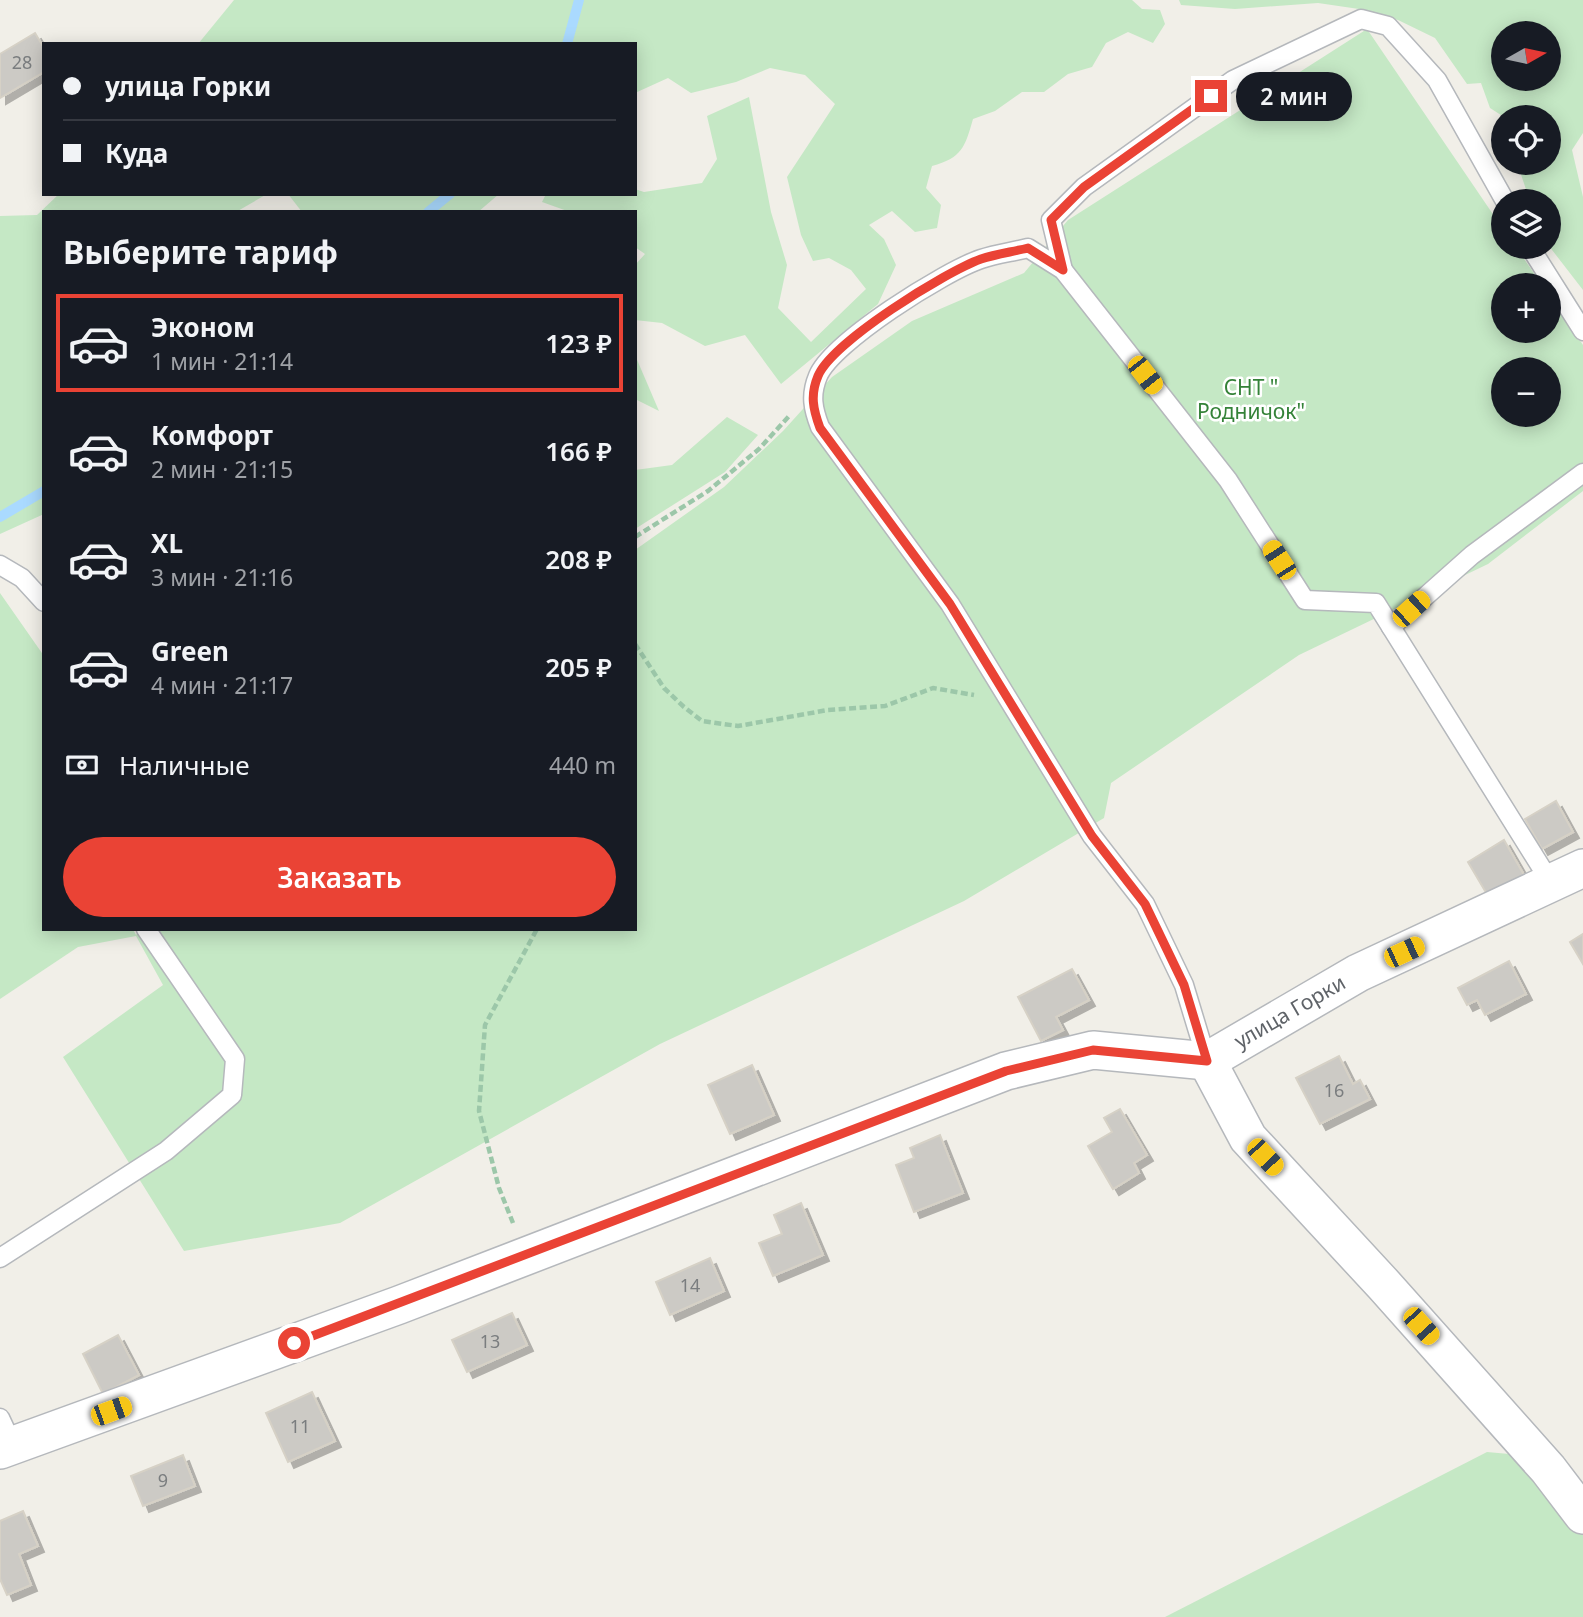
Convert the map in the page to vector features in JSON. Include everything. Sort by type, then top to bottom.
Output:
[{"type":"street","name":"улица Горки","points":[[1207,1061],[1358,973],[1567,876]]},
{"type":"street","points":[[4,1438],[526,1256],[1006,1071],[1093,1050],[1207,1061],[1248,1138],[1548,1469],[1583,1515]]},
{"type":"lane","points":[[1063,270],[1051,220],[1084,187],[1233,80],[1361,19],[1388,26],[1437,80],[1497,189]]},
{"type":"lane","points":[[1207,1061],[1184,985],[1145,904],[1092,836],[950,604],[820,428],[811,401],[818,374],[855,336],[912,295],[979,260],[1028,248],[1063,270],[1228,480],[1305,600],[1376,603],[1567,876]]},
{"type":"lane","points":[[1538,259],[1583,331]]},
{"type":"lane","points":[[1391,627],[1472,555],[1583,473]]},
{"type":"lane","points":[[0,565],[22,578],[42,600]]},
{"type":"lane","points":[[0,1258],[166,1151],[232,1095],[235,1059],[147,931]]},
{"type":"path","points":[[637,536],[708,491],[759,449],[776,427],[794,413],[816,417]]},
{"type":"path","points":[[637,647],[664,688],[702,721],[738,726],[828,710],[885,706],[933,688],[977,695],[1022,721]]},
{"type":"path","points":[[526,1256],[499,1188],[479,1111],[485,1025],[536,931]]},
{"type":"green space","points":[[234,0],[1132,0],[1142,9],[1160,10],[1165,24],[1153,43],[1128,32],[1106,43],[1092,67],[1068,74],[1044,92],[1022,92],[995,111],[973,119],[961,150],[950,159],[932,166],[926,188],[941,205],[937,228],[915,232],[892,211],[869,225],[884,239],[896,265],[878,304],[781,384],[745,335],[705,346],[662,323],[637,320],[637,263],[645,254],[637,248],[637,210],[564,210],[542,202],[545,196],[637,196],[637,190],[644,192],[702,183],[717,159],[707,116],[749,97],[771,212],[787,265],[778,308],[811,342],[866,289],[851,270],[829,258],[813,261],[801,235],[787,177],[835,104],[805,75],[770,68],[736,82],[691,93],[668,78],[637,92],[637,42],[200,42]]},
{"type":"green space","points":[[1179,0],[1583,0],[1583,133],[1572,150],[1583,197],[1583,290],[1559,259],[1561,189],[1526,189],[1521,175],[1561,175],[1561,105],[1491,105],[1491,109],[1481,83],[1467,84],[1435,38],[1398,20],[1359,9],[1318,3],[1235,9],[1181,5]]},
{"type":"green space","name":"СНТ \" Родничок\"","points":[[1367,29],[1491,211],[1491,259],[1524,259],[1534,273],[1491,273],[1491,343],[1561,343],[1561,313],[1583,345],[1583,491],[1488,564],[1299,655],[1111,783],[1104,818],[964,901],[660,1044],[340,1223],[184,1251],[63,1057],[163,985],[136,936],[78,947],[0,999],[0,593],[42,653],[42,931],[134,931],[136,935],[139,931],[637,931],[637,549],[724,487],[783,431],[832,377],[912,321],[1024,273],[1068,220]]},
{"type":"green space","points":[[57,196],[264,196],[239,210],[42,210]]},
{"type":"green space","points":[[290,196],[497,196],[480,210],[300,210]]},
{"type":"green space","points":[[42,210],[42,515],[0,534],[0,216],[37,215]]},
{"type":"green space","points":[[637,360],[659,411],[637,400]]},
{"type":"green space","points":[[727,417],[758,435],[725,472],[637,528],[637,470],[672,465]]},
{"type":"green space","points":[[1487,1452],[1565,1459],[1583,1486],[1583,1617],[1165,1617]]},
{"type":"building","points":[[35,33],[42,45],[42,73],[0,98],[0,54]]},
{"type":"building","points":[[1556,801],[1573,832],[1542,849],[1525,819]]},
{"type":"building","points":[[1504,840],[1524,875],[1488,896],[1468,862]]},
{"type":"building","points":[[1583,934],[1583,964],[1570,942]]},
{"type":"building","points":[[1509,961],[1526,994],[1485,1015],[1477,1000],[1467,1005],[1458,988]]},
{"type":"building","points":[[1072,969],[1089,1000],[1056,1017],[1063,1030],[1041,1041],[1018,997]]},
{"type":"building","points":[[1339,1056],[1353,1084],[1360,1080],[1370,1099],[1320,1124],[1296,1078]]},
{"type":"building","points":[[752,1065],[774,1115],[730,1134],[708,1085]]},
{"type":"building","points":[[1120,1109],[1147,1155],[1134,1163],[1139,1173],[1113,1189],[1088,1146],[1112,1132],[1104,1118]]},
{"type":"building","points":[[940,1135],[963,1193],[914,1212],[896,1165],[914,1158],[910,1148]]},
{"type":"building","points":[[801,1203],[823,1255],[773,1276],[759,1243],[782,1234],[774,1215]]},
{"type":"building","points":[[710,1258],[724,1291],[670,1315],[656,1282]]},
{"type":"building","points":[[512,1313],[527,1345],[467,1372],[452,1340]]},
{"type":"building","points":[[118,1335],[139,1375],[103,1394],[83,1354]]},
{"type":"building","points":[[312,1392],[335,1441],[288,1462],[266,1413]]},
{"type":"building","points":[[183,1455],[195,1486],[143,1506],[131,1476]]},
{"type":"building","points":[[23,1511],[38,1546],[19,1554],[31,1585],[7,1595],[0,1579],[0,1521]]},
{"type":"waterway","points":[[568,42],[579,0]]},
{"type":"waterway","points":[[430,210],[448,196]]},
{"type":"waterway","points":[[0,517],[42,492]]},
{"type":"route","points":[[294,1343],[731,1179],[1006,1071],[1093,1050],[1207,1061],[1184,985],[1145,904],[1092,836],[950,604],[820,428],[811,401],[818,374],[855,336],[912,295],[979,260],[1028,248],[1063,270],[1051,220],[1084,187],[1211,96]]}]
